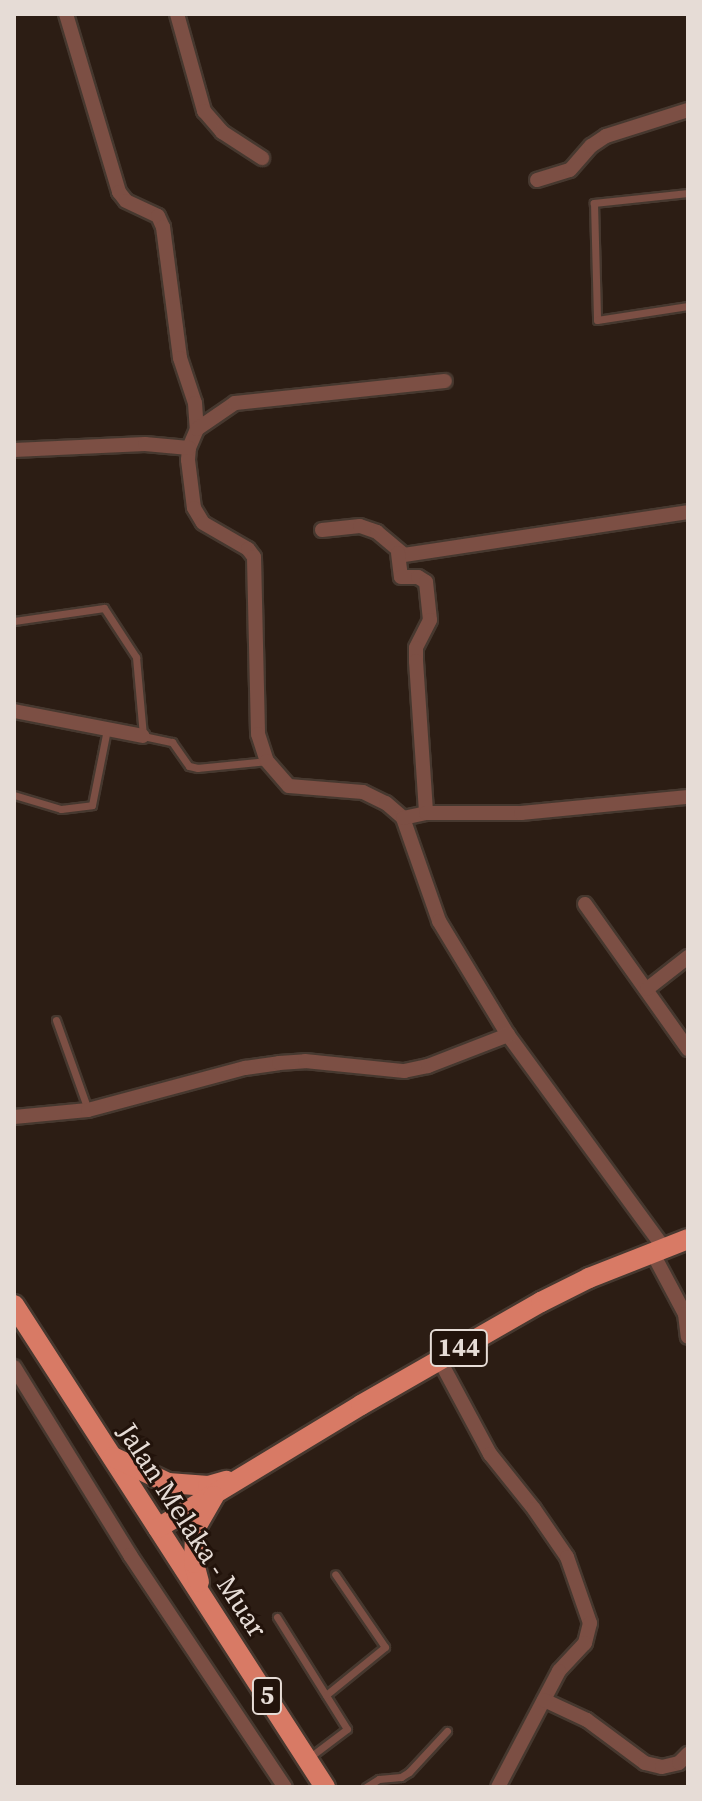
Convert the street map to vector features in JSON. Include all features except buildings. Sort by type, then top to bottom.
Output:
[{"type":"main road","name":"144","points":[[158,1528],[439,1359],[577,1284],[688,1239]]},
{"type":"main road","name":"Jalan Melaka - Muar","points":[[14,1305],[325,1787]]},
{"type":"main road","points":[[110,1455],[168,1483],[208,1486],[240,1478]]},
{"type":"main road","points":[[209,1605],[199,1581],[193,1548],[202,1513],[219,1490]]},
{"type":"street","points":[[66,14],[119,192],[126,201],[158,216],[163,227],[176,340],[195,403],[197,429],[189,448],[194,508],[203,523],[248,549],[254,557],[258,734],[267,761],[289,786],[363,792],[386,803],[403,818],[439,921],[508,1035],[658,1250],[685,1314],[688,1337]]},
{"type":"street","points":[[177,14],[204,111],[233,140],[262,158]]},
{"type":"street","points":[[537,180],[570,170],[591,146],[606,136],[688,110]]},
{"type":"street","points":[[197,429],[235,403],[445,381]]},
{"type":"street","points":[[14,450],[145,444],[189,448]]},
{"type":"street","points":[[398,553],[439,552],[688,512]]},
{"type":"street","points":[[322,530],[360,526],[377,532],[398,553],[401,577],[418,577],[426,582],[430,620],[416,648],[426,813]]},
{"type":"street","points":[[14,711],[143,736]]},
{"type":"street","points":[[403,818],[426,813],[521,813],[688,797]]},
{"type":"street","points":[[585,904],[688,1049]]},
{"type":"street","points":[[647,989],[688,957]]},
{"type":"street","points":[[14,1117],[88,1110],[245,1068],[279,1063],[305,1061],[404,1071],[428,1066],[508,1035]]},
{"type":"street","points":[[439,1359],[490,1454],[567,1557],[590,1623],[585,1643],[559,1671],[498,1787]]},
{"type":"street","points":[[14,1367],[130,1555],[285,1787]]},
{"type":"street","points":[[544,1700],[587,1720],[645,1763],[662,1767],[679,1763],[688,1754]]},
{"type":"lane","points":[[688,193],[594,203],[597,320],[688,306]]},
{"type":"lane","points":[[14,621],[104,608],[136,657],[143,736],[172,742],[189,766],[198,768],[267,761]]},
{"type":"lane","points":[[14,795],[61,809],[92,805],[107,729]]},
{"type":"lane","points":[[56,1020],[88,1110]]},
{"type":"lane","points":[[326,1695],[385,1647],[335,1574]]},
{"type":"lane","points":[[277,1617],[347,1729],[307,1760]]},
{"type":"lane","points":[[366,1787],[379,1779],[409,1772],[447,1731]]}]
